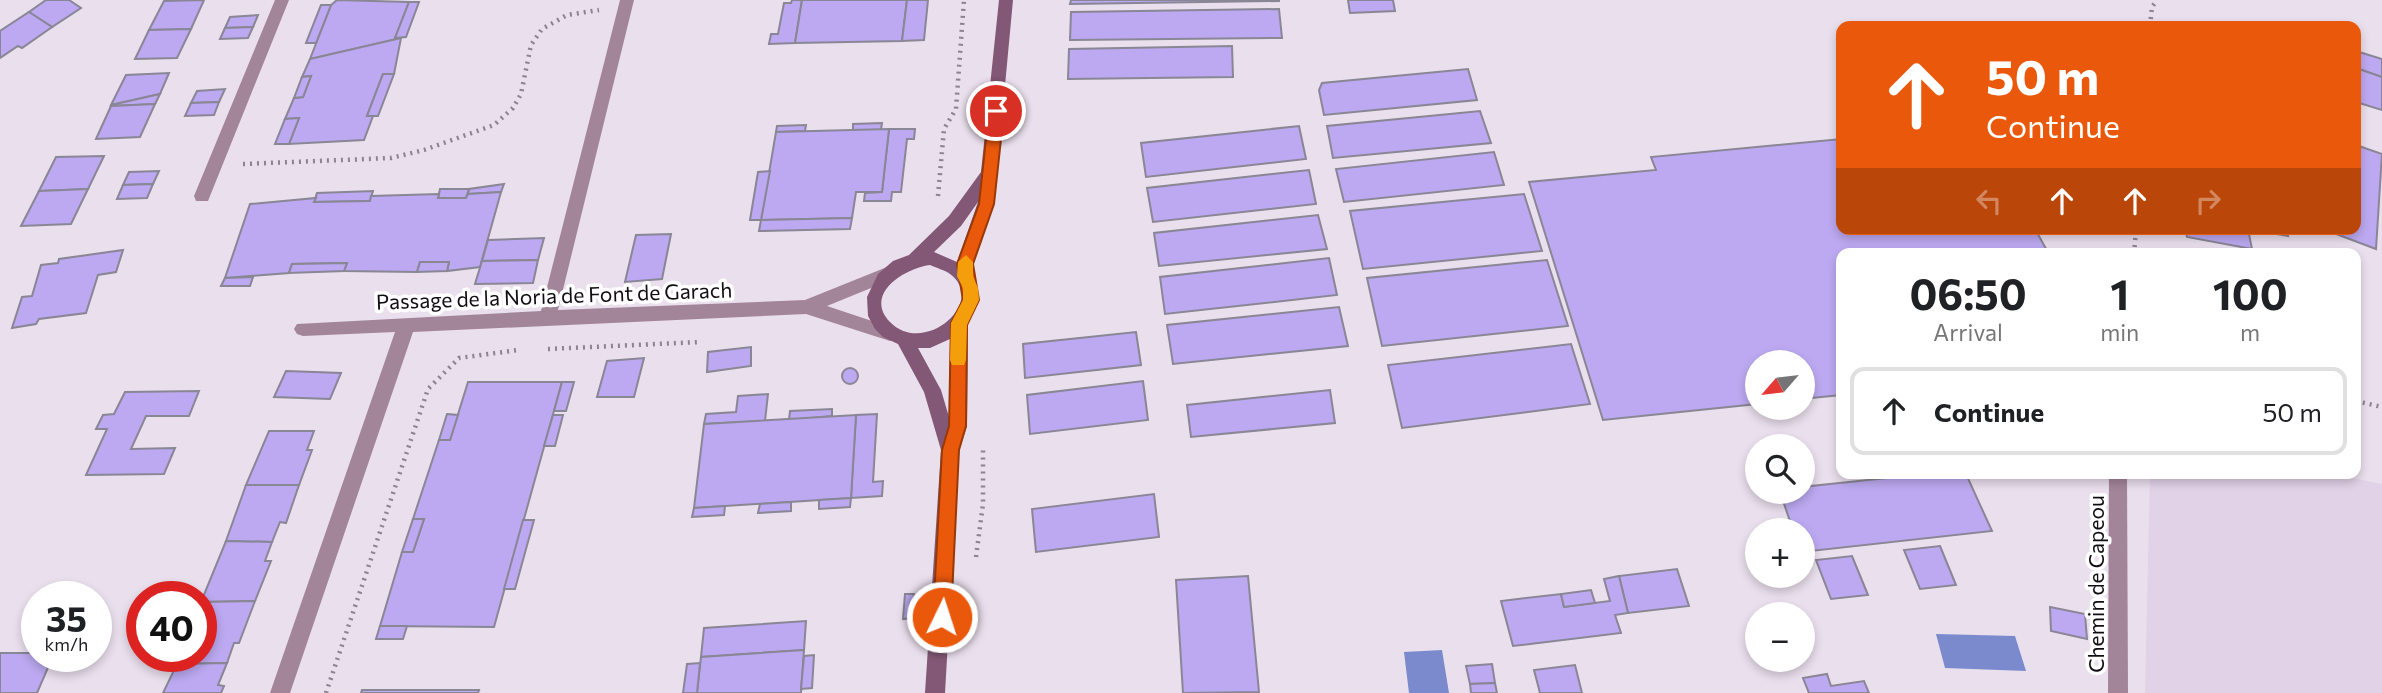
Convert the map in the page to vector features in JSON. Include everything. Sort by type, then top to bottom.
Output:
[{"type":"street","points":[[202,195],[282,0]]},
{"type":"street","points":[[965,276],[969,251],[986,204],[1006,0]]},
{"type":"street","points":[[548,318],[626,5]]},
{"type":"street","points":[[915,260],[955,221],[988,175]]},
{"type":"street","points":[[931,258],[945,261],[957,268],[965,276],[971,300],[959,323],[935,338],[919,341],[897,336],[880,325],[874,313],[873,300],[878,286],[887,274],[900,265],[915,260],[931,258]]},
{"type":"street","name":"Passage de la Noria de Font de Garach","points":[[303,329],[806,307],[887,274]]},
{"type":"street","name":"Passage de la Noria de Font de Garach","points":[[806,307],[897,336]]},
{"type":"street","points":[[935,693],[950,450],[957,426],[959,323]]},
{"type":"street","points":[[280,693],[407,324]]},
{"type":"street","points":[[897,336],[932,390],[950,450]]},
{"type":"street","name":"Chemin de Capeou","points":[[2118,479],[2118,693]]},
{"type":"path","points":[[938,199],[944,128],[956,108],[964,0]]},
{"type":"path","points":[[2150,21],[2152,6],[2157,0]]},
{"type":"path","points":[[215,165],[391,158],[424,150],[494,125],[513,108],[521,94],[531,45],[542,29],[567,15],[626,5]]},
{"type":"path","points":[[542,349],[713,341]]},
{"type":"path","points":[[327,693],[428,389],[459,358],[529,350]]},
{"type":"path","points":[[2361,402],[2382,407]]},
{"type":"shaded area","points":[[2150,479],[2358,479],[2382,484],[2382,693],[2145,693]]},
{"type":"water","points":[[1936,634],[2015,636],[2026,671],[1945,668]]},
{"type":"water","points":[[1442,650],[1449,693],[1409,693],[1404,652]]},
{"type":"building","points":[[46,0],[69,0],[81,8],[52,27],[29,12]]},
{"type":"building","points":[[204,0],[191,29],[149,30],[164,1]]},
{"type":"building","points":[[337,0],[409,2],[395,38],[401,38],[310,59],[331,5]]},
{"type":"building","points":[[792,0],[802,0],[795,43],[769,44],[771,34],[778,34],[784,3],[791,3]]},
{"type":"building","points":[[802,0],[907,0],[902,41],[795,43]]},
{"type":"building","points":[[907,0],[928,0],[924,40],[902,41]]},
{"type":"building","points":[[1071,0],[1279,0],[1279,1],[1070,4]]},
{"type":"building","points":[[1348,0],[1393,0],[1395,11],[1350,13]]},
{"type":"building","points":[[409,2],[419,2],[406,37],[395,38]]},
{"type":"building","points":[[321,5],[331,5],[316,43],[306,43]]},
{"type":"building","points":[[1279,9],[1282,38],[1070,40],[1071,12]]},
{"type":"building","points":[[29,12],[52,27],[22,48],[18,46],[0,58],[0,31]]},
{"type":"building","points":[[258,15],[253,27],[225,28],[230,17]]},
{"type":"building","points":[[253,27],[248,38],[220,39],[225,28]]},
{"type":"building","points":[[191,29],[177,58],[135,59],[149,30]]},
{"type":"building","points":[[401,38],[394,74],[383,74],[367,116],[373,116],[364,140],[289,144],[299,118],[285,119],[294,98],[303,97],[311,76],[302,77],[310,59]]},
{"type":"building","points":[[1232,46],[1233,77],[1068,79],[1069,49]]},
{"type":"building","points":[[2361,53],[2382,59],[2382,77],[2361,70]]},
{"type":"building","points":[[1468,69],[1477,100],[1324,115],[1319,90],[1322,83]]},
{"type":"building","points":[[2361,70],[2382,77],[2382,110],[2361,104]]},
{"type":"building","points":[[169,73],[160,94],[111,105],[126,75]]},
{"type":"building","points":[[383,74],[394,74],[378,116],[367,116]]},
{"type":"building","points":[[311,76],[303,97],[294,98],[302,77]]},
{"type":"building","points":[[225,89],[219,102],[191,103],[197,91]]},
{"type":"building","points":[[160,94],[155,104],[111,106],[111,105]]},
{"type":"building","points":[[219,102],[214,115],[185,116],[191,103]]},
{"type":"building","points":[[155,104],[140,137],[96,139],[111,106]]},
{"type":"building","points":[[1480,111],[1491,143],[1333,158],[1327,126]]},
{"type":"building","points":[[299,118],[289,144],[275,144],[285,119]]},
{"type":"building","points":[[882,123],[881,130],[853,130],[853,124]]},
{"type":"building","points":[[806,125],[805,131],[776,132],[777,126]]},
{"type":"building","points":[[1299,126],[1306,159],[1146,177],[1141,143]]},
{"type":"building","points":[[889,129],[915,129],[914,139],[907,139],[901,192],[892,192],[891,201],[864,201],[865,193],[882,192]]},
{"type":"building","points":[[889,129],[882,192],[856,192],[852,218],[761,220],[776,132]]},
{"type":"building","points":[[1836,139],[1836,235],[2038,235],[2046,248],[1836,248],[1836,396],[1815,398],[1815,350],[1745,350],[1745,405],[1603,420],[1529,182],[1656,170],[1651,157]]},
{"type":"building","points":[[2361,147],[2382,154],[2376,249],[2339,235],[2361,235]]},
{"type":"building","points":[[1494,152],[1504,185],[1344,202],[1336,169]]},
{"type":"building","points":[[104,156],[88,189],[39,191],[56,157]]},
{"type":"building","points":[[1309,170],[1316,204],[1153,222],[1147,188]]},
{"type":"building","points":[[159,171],[153,184],[123,185],[129,172]]},
{"type":"building","points":[[770,171],[761,220],[750,220],[758,172]]},
{"type":"building","points":[[153,184],[147,198],[117,199],[123,185]]},
{"type":"building","points":[[504,184],[501,192],[468,194],[469,189]]},
{"type":"building","points":[[88,189],[71,224],[21,226],[39,191]]},
{"type":"building","points":[[440,189],[469,189],[466,198],[438,198]]},
{"type":"building","points":[[373,191],[370,201],[314,202],[317,193]]},
{"type":"building","points":[[501,192],[480,267],[447,271],[449,262],[420,262],[417,272],[344,271],[347,263],[292,264],[289,273],[225,278],[250,204],[316,198],[314,202],[370,201],[371,196],[439,194],[438,198],[466,198],[468,194]]},
{"type":"building","points":[[1524,194],[1542,251],[1363,269],[1350,211]]},
{"type":"building","points":[[1318,215],[1327,249],[1159,266],[1154,233]]},
{"type":"building","points":[[852,218],[850,229],[759,231],[761,220]]},
{"type":"building","points":[[671,234],[662,279],[625,282],[636,235]]},
{"type":"building","points":[[2249,235],[2252,248],[2247,248],[2187,237]]},
{"type":"building","points":[[544,238],[538,260],[482,261],[488,240]]},
{"type":"building","points":[[123,250],[116,272],[98,275],[86,313],[39,319],[36,324],[12,328],[22,297],[32,296],[41,265],[58,263],[59,259]]},
{"type":"building","points":[[1329,258],[1337,295],[1165,314],[1160,277]]},
{"type":"building","points":[[538,260],[533,283],[475,284],[482,261]]},
{"type":"building","points":[[1547,260],[1568,326],[1382,346],[1367,278]]},
{"type":"building","points":[[420,262],[449,262],[447,271],[417,272]]},
{"type":"building","points":[[347,263],[344,271],[289,273],[292,264]]},
{"type":"building","points":[[253,277],[250,286],[221,286],[225,278]]},
{"type":"building","points":[[1339,307],[1348,346],[1173,364],[1167,325]]},
{"type":"building","points":[[1136,332],[1141,365],[1025,378],[1023,344]]},
{"type":"building","points":[[1571,344],[1590,404],[1402,428],[1388,365]]},
{"type":"building","points":[[751,347],[751,366],[707,372],[708,352]]},
{"type":"building","points":[[644,358],[634,397],[597,397],[607,361]]},
{"type":"building","points":[[850,368],[856,370],[856,382],[850,384],[844,382],[842,376],[844,370]]},
{"type":"building","points":[[286,371],[341,373],[330,399],[274,397]]},
{"type":"building","points":[[1143,381],[1148,420],[1030,434],[1027,395]]},
{"type":"building","points":[[468,382],[562,382],[494,627],[380,626],[402,552],[413,552],[424,519],[413,519],[439,440],[450,440]]},
{"type":"building","points":[[562,382],[574,382],[566,411],[554,411]]},
{"type":"building","points":[[1330,390],[1335,423],[1191,437],[1187,405]]},
{"type":"building","points":[[199,391],[189,416],[146,416],[131,449],[175,448],[164,474],[86,475],[107,429],[96,429],[103,415],[114,414],[125,392]]},
{"type":"building","points":[[768,394],[765,421],[704,424],[706,414],[736,412],[738,396]]},
{"type":"building","points":[[832,409],[832,416],[789,420],[790,411]]},
{"type":"building","points":[[447,414],[458,415],[450,440],[439,440]]},
{"type":"building","points":[[877,414],[873,482],[883,481],[882,496],[851,498],[856,415]]},
{"type":"building","points":[[553,415],[563,415],[555,446],[544,446]]},
{"type":"building","points":[[856,415],[851,498],[694,508],[704,424]]},
{"type":"building","points":[[269,431],[314,431],[307,450],[312,450],[299,485],[246,485]]},
{"type":"building","points":[[1878,479],[1968,479],[1992,531],[1815,551],[1815,518],[1789,518],[1784,504],[1815,504],[1815,486]]},
{"type":"building","points":[[246,485],[299,485],[286,523],[280,522],[272,542],[226,541]]},
{"type":"building","points":[[1154,494],[1159,537],[1036,552],[1032,509]]},
{"type":"building","points":[[851,498],[850,507],[819,509],[819,500]]},
{"type":"building","points":[[791,502],[791,511],[758,513],[760,504]]},
{"type":"building","points":[[725,506],[724,515],[692,517],[694,508]]},
{"type":"building","points":[[413,519],[424,519],[413,552],[402,552]]},
{"type":"building","points":[[523,520],[534,520],[515,589],[504,589]]},
{"type":"building","points":[[226,541],[272,542],[265,561],[271,561],[255,601],[217,602],[217,581],[210,581]]},
{"type":"building","points":[[1940,546],[1956,585],[1920,589],[1904,550]]},
{"type":"building","points":[[1852,556],[1868,595],[1831,599],[1816,560]]},
{"type":"building","points":[[1677,569],[1689,606],[1628,613],[1619,576]]},
{"type":"building","points":[[1248,576],[1259,692],[1183,693],[1176,580]]},
{"type":"building","points":[[1619,576],[1628,613],[1615,615],[1621,633],[1513,646],[1501,601],[1561,594],[1564,607],[1610,601],[1604,579]]},
{"type":"building","points":[[1591,590],[1595,603],[1564,607],[1561,594]]},
{"type":"building","points":[[905,594],[914,594],[912,618],[903,619]]},
{"type":"building","points":[[255,601],[239,643],[234,643],[227,663],[217,663],[217,602]]},
{"type":"building","points":[[2050,607],[2085,614],[2087,639],[2051,631]]},
{"type":"building","points":[[806,621],[804,650],[701,657],[704,628]]},
{"type":"building","points":[[380,626],[407,626],[403,639],[376,639]]},
{"type":"building","points":[[804,650],[801,693],[697,693],[701,657]]},
{"type":"building","points":[[0,653],[21,653],[21,672],[46,672],[37,693],[0,693]]},
{"type":"building","points":[[814,655],[812,688],[801,689],[804,656]]},
{"type":"building","points":[[217,663],[227,663],[218,685],[224,686],[221,693],[163,693],[173,672],[217,672]]},
{"type":"building","points":[[700,663],[697,693],[683,693],[687,664]]},
{"type":"building","points":[[1492,664],[1495,683],[1470,684],[1466,666]]},
{"type":"building","points":[[1575,665],[1582,693],[1540,693],[1534,670]]},
{"type":"building","points":[[1827,674],[1831,686],[1864,681],[1869,693],[1809,693],[1803,678]]},
{"type":"building","points":[[1495,683],[1497,693],[1471,693],[1470,684]]},
{"type":"building","points":[[362,690],[479,690],[478,693],[361,693]]},
{"type":"slow traffic","points":[[958,360],[959,323],[971,300],[965,276],[966,262]]},
{"type":"route","points":[[942,617],[950,450],[957,426],[959,323],[971,300],[965,264],[986,204],[996,111]]}]
